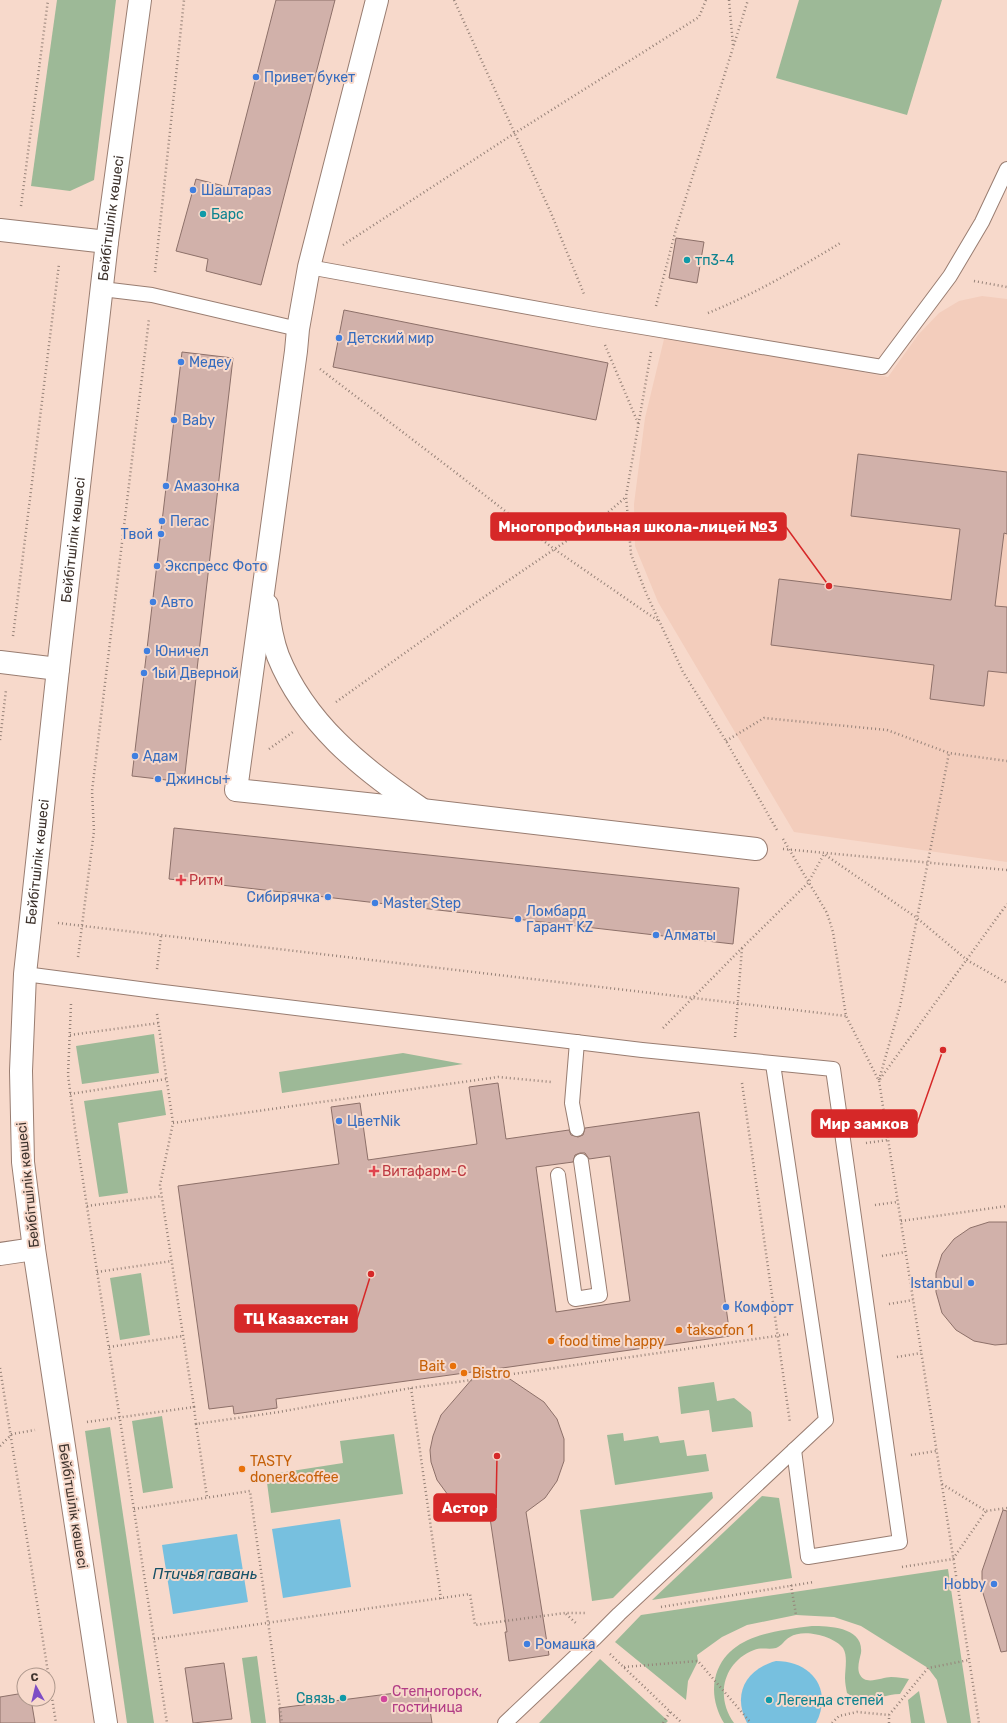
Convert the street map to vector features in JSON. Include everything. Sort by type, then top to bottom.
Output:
[{"type":"street","name":"Бейбітшілік көшесі","points":[[106,1723],[34,1249],[24,1162],[21,1114],[24,974],[107,242],[140,0]]},
{"type":"street","points":[[377,0],[309,267],[298,329],[236,790],[756,849]]},
{"type":"street","points":[[9,231],[107,242]]},
{"type":"street","points":[[264,580],[270,624],[278,654],[294,690],[314,717],[339,745],[381,781],[422,810]]},
{"type":"street","points":[[5,663],[58,669]]},
{"type":"street","points":[[0,1254],[34,1249]]},
{"type":"lane","points":[[309,267],[594,319],[882,367],[950,276],[982,222],[1007,169]]},
{"type":"lane","points":[[102,289],[152,296],[298,329]]},
{"type":"lane","points":[[24,974],[577,1042],[773,1064],[833,1069],[900,1542],[808,1557],[794,1450]]},
{"type":"lane","points":[[577,1042],[572,1103],[577,1129]]},
{"type":"lane","points":[[505,1723],[826,1420],[773,1064]]},
{"type":"lane","points":[[558,1175],[575,1299],[600,1295],[581,1160]]},
{"type":"path","points":[[9,231],[36,84],[48,0]]},
{"type":"path","points":[[167,1723],[68,1075],[71,1004],[94,831],[92,791],[152,296],[184,0]]},
{"type":"path","points":[[454,0],[551,213],[638,424]]},
{"type":"path","points":[[309,267],[515,133],[698,17],[706,0]]},
{"type":"path","points":[[729,0],[733,48]]},
{"type":"path","points":[[748,0],[676,229],[656,302],[648,376],[626,496],[631,554],[646,593],[683,672],[726,741],[788,849],[827,913],[833,932],[846,1016],[879,1081],[941,1484],[980,1723]]},
{"type":"path","points":[[702,316],[751,294],[800,268],[842,242]]},
{"type":"path","points":[[0,740],[5,663],[59,261]]},
{"type":"path","points":[[950,276],[1007,287]]},
{"type":"path","points":[[296,351],[554,549],[661,623]]},
{"type":"path","points":[[239,770],[606,514],[626,496]]},
{"type":"path","points":[[726,741],[764,718],[887,730],[949,753],[1007,761]]},
{"type":"path","points":[[879,1081],[900,1006],[949,753]]},
{"type":"path","points":[[756,849],[788,849],[824,854],[1007,870]]},
{"type":"path","points":[[693,998],[808,882],[824,854]]},
{"type":"path","points":[[824,854],[917,918],[967,960],[1007,983]]},
{"type":"path","points":[[879,1081],[1007,904]]},
{"type":"path","points":[[30,920],[846,1016]]},
{"type":"path","points":[[742,948],[735,1036],[794,1450]]},
{"type":"path","points":[[157,1012],[173,1123],[160,1185],[207,1497]]},
{"type":"path","points":[[70,1035],[159,1023]]},
{"type":"path","points":[[173,1123],[498,1078],[552,1082]]},
{"type":"path","points":[[70,1094],[166,1079]]},
{"type":"path","points":[[87,1206],[162,1196]]},
{"type":"path","points":[[900,1221],[1007,1206]]},
{"type":"path","points":[[97,1272],[172,1261]]},
{"type":"path","points":[[506,1375],[812,1331]]},
{"type":"path","points":[[109,1347],[183,1336]]},
{"type":"path","points":[[0,1368],[56,1723]]},
{"type":"path","points":[[196,1424],[279,1412],[410,1388],[472,1380]]},
{"type":"path","points":[[410,1388],[441,1599]]},
{"type":"path","points":[[134,1416],[194,1408]]},
{"type":"path","points":[[941,1484],[986,1511],[1007,1508]]},
{"type":"path","points":[[134,1508],[250,1491],[267,1624],[282,1723]]},
{"type":"path","points":[[900,1568],[953,1559],[986,1511]]},
{"type":"path","points":[[154,1640],[470,1594],[475,1625],[565,1613],[619,1614],[819,1581]]},
{"type":"path","points":[[791,1585],[796,1615]]},
{"type":"path","points":[[565,1613],[682,1723]]},
{"type":"path","points":[[889,1723],[889,1715],[928,1668],[969,1660]]},
{"type":"path","points":[[623,1667],[698,1661],[751,1723]]},
{"type":"path","points":[[663,1723],[670,1712]]},
{"type":"path","points":[[832,1723],[839,1716],[857,1712],[889,1715]]},
{"type":"shaded area","points":[[982,296],[1007,299],[1007,862],[794,832],[658,602],[635,546],[634,504],[645,418],[665,335],[888,377],[918,335],[939,313],[959,301]]},
{"type":"green space","points":[[57,0],[116,0],[94,180],[70,191],[31,186]]},
{"type":"green space","points":[[799,0],[942,0],[907,115],[776,78]]},
{"type":"green space","points":[[154,1034],[159,1073],[82,1084],[76,1046]]},
{"type":"green space","points":[[403,1053],[463,1064],[282,1093],[279,1072]]},
{"type":"green space","points":[[162,1090],[166,1115],[118,1123],[128,1193],[99,1197],[84,1101]]},
{"type":"green space","points":[[141,1273],[150,1335],[120,1340],[110,1278]]},
{"type":"green space","points":[[714,1382],[717,1401],[734,1398],[751,1412],[753,1427],[712,1432],[709,1410],[681,1414],[678,1387]]},
{"type":"green space","points":[[162,1416],[173,1488],[143,1493],[132,1421]]},
{"type":"green space","points":[[110,1427],[154,1723],[127,1723],[85,1431]]},
{"type":"green space","points":[[623,1433],[624,1441],[658,1436],[660,1443],[684,1440],[687,1456],[706,1454],[709,1471],[615,1485],[607,1435]]},
{"type":"green space","points":[[394,1434],[403,1494],[271,1513],[266,1475],[343,1463],[340,1441]]},
{"type":"green space","points":[[712,1492],[713,1498],[613,1598],[592,1601],[580,1510]]},
{"type":"green space","points":[[762,1496],[779,1498],[792,1578],[652,1600]]},
{"type":"green space","points":[[948,1569],[971,1723],[947,1723],[937,1680],[928,1668],[861,1626],[834,1617],[796,1615],[747,1625],[722,1637],[697,1655],[698,1661],[688,1681],[686,1700],[615,1642],[641,1615]]},
{"type":"green space","points":[[812,1626],[836,1628],[851,1633],[857,1638],[860,1644],[861,1653],[858,1667],[861,1677],[867,1680],[891,1677],[909,1679],[900,1694],[867,1700],[854,1697],[847,1693],[845,1680],[846,1659],[843,1648],[833,1640],[826,1637],[810,1633],[802,1633],[790,1637],[776,1648],[754,1650],[743,1656],[735,1663],[725,1681],[724,1692],[728,1713],[734,1723],[724,1723],[715,1702],[714,1685],[720,1664],[729,1653],[740,1644],[767,1633]]},
{"type":"green space","points":[[257,1656],[266,1723],[251,1723],[242,1658]]},
{"type":"green space","points":[[600,1659],[668,1721],[666,1723],[539,1723]]},
{"type":"green space","points":[[919,1691],[925,1723],[911,1723],[908,1700]]},
{"type":"water","name":"Птичья гавань","points":[[340,1519],[351,1587],[283,1598],[272,1529]]},
{"type":"water","name":"Птичья гавань","points":[[237,1534],[248,1602],[173,1614],[162,1545]]},
{"type":"water","name":"Легенда степей","points":[[776,1661],[789,1662],[800,1666],[809,1672],[816,1680],[822,1699],[821,1711],[816,1723],[747,1723],[741,1702],[745,1684],[750,1676],[757,1670]]},
{"type":"building","points":[[276,0],[335,0],[261,285],[206,271],[208,259],[176,251],[196,179],[228,187]]},
{"type":"building","name":"тп3-4","points":[[676,238],[704,242],[697,283],[669,278]]},
{"type":"building","points":[[344,310],[608,363],[596,420],[333,367]]},
{"type":"building","points":[[182,352],[233,358],[184,782],[132,776]]},
{"type":"building","points":[[858,454],[1007,472],[1007,534],[1004,533],[995,606],[1007,607],[1007,673],[988,671],[984,706],[930,699],[934,665],[771,645],[779,579],[951,600],[960,529],[851,516]]},
{"type":"building","points":[[174,828],[739,888],[733,944],[169,879]]},
{"type":"building","points":[[498,1083],[506,1139],[569,1130],[571,1135],[578,1137],[583,1135],[585,1128],[699,1112],[730,1336],[495,1369],[544,1402],[557,1419],[564,1439],[564,1461],[557,1481],[545,1498],[526,1512],[549,1655],[509,1661],[505,1632],[507,1632],[490,1518],[465,1509],[448,1495],[437,1480],[431,1462],[430,1450],[433,1436],[441,1415],[479,1371],[276,1399],[277,1408],[234,1414],[233,1406],[209,1409],[178,1186],[339,1164],[331,1107],[360,1103],[368,1160],[477,1144],[469,1087]],"holes":[[[585,1153],[589,1159],[610,1156],[630,1301],[556,1312],[536,1167],[573,1162],[575,1155]]]},
{"type":"building","name":"Istanbul","points":[[989,1222],[1007,1222],[1007,1344],[995,1345],[974,1341],[956,1330],[942,1313],[936,1292],[936,1273],[942,1254],[954,1239],[970,1228]]},
{"type":"building","name":"Hobby","points":[[1003,1510],[1007,1511],[1007,1651],[1001,1652],[982,1590],[982,1571]]},
{"type":"building","points":[[224,1663],[232,1719],[193,1723],[185,1668]]},
{"type":"building","name":"Степногорск, гостиница","points":[[427,1689],[432,1723],[280,1723],[279,1708]]},
{"type":"building","points":[[16,1694],[16,1707],[32,1707],[35,1723],[0,1723],[0,1697]]},
{"type":"place","name":"Привет букет","points":[[256,77]]},
{"type":"place","name":"Шаштараз","points":[[193,190]]},
{"type":"place","name":"Барс","points":[[203,214]]},
{"type":"place","name":"тп3-4","points":[[687,260]]},
{"type":"place","name":"Детский мир","points":[[339,338]]},
{"type":"place","name":"Медеу","points":[[181,362]]},
{"type":"place","name":"Baby","points":[[174,420]]},
{"type":"place","name":"Амазонка","points":[[166,486]]},
{"type":"place","name":"Пегас","points":[[162,521]]},
{"type":"place","name":"Твой","points":[[161,534]]},
{"type":"place","name":"Экспресс Фото","points":[[157,566]]},
{"type":"place","name":"Многопрофильная школа-лицей №3","points":[[829,586]]},
{"type":"place","name":"Авто","points":[[153,602]]},
{"type":"place","name":"Юничел","points":[[147,651]]},
{"type":"place","name":"1ый Дверной","points":[[144,673]]},
{"type":"place","name":"Адам","points":[[135,756]]},
{"type":"place","name":"Джинсы+","points":[[158,779]]},
{"type":"place","name":"Ритм","points":[[181,880]]},
{"type":"place","name":"Сибирячка","points":[[328,897]]},
{"type":"place","name":"Master Step","points":[[375,903]]},
{"type":"place","name":"Ломбард Гарант KZ","points":[[518,919]]},
{"type":"place","name":"Алматы","points":[[656,935]]},
{"type":"place","name":"Мир замков","points":[[943,1050]]},
{"type":"place","name":"ЦветNik","points":[[339,1121]]},
{"type":"place","name":"Витафарм-С","points":[[374,1171]]},
{"type":"place","name":"ТЦ Казахстан","points":[[371,1274]]},
{"type":"place","name":"Istanbul","points":[[971,1283]]},
{"type":"place","name":"Комфорт","points":[[726,1307]]},
{"type":"place","name":"taksofon 1","points":[[679,1330]]},
{"type":"place","name":"food time happy","points":[[551,1341]]},
{"type":"place","name":"Bait","points":[[453,1366]]},
{"type":"place","name":"Bistro","points":[[464,1373]]},
{"type":"place","name":"Астор","points":[[497,1456]]},
{"type":"place","name":"TASTY doner&coffee","points":[[242,1469]]},
{"type":"place","name":"Hobby","points":[[994,1584]]},
{"type":"place","name":"Ромашка","points":[[527,1644]]},
{"type":"place","name":"Связь","points":[[343,1698]]},
{"type":"place","name":"Степногорск, гостиница","points":[[384,1699]]},
{"type":"place","name":"Легенда степей","points":[[769,1700]]}]
